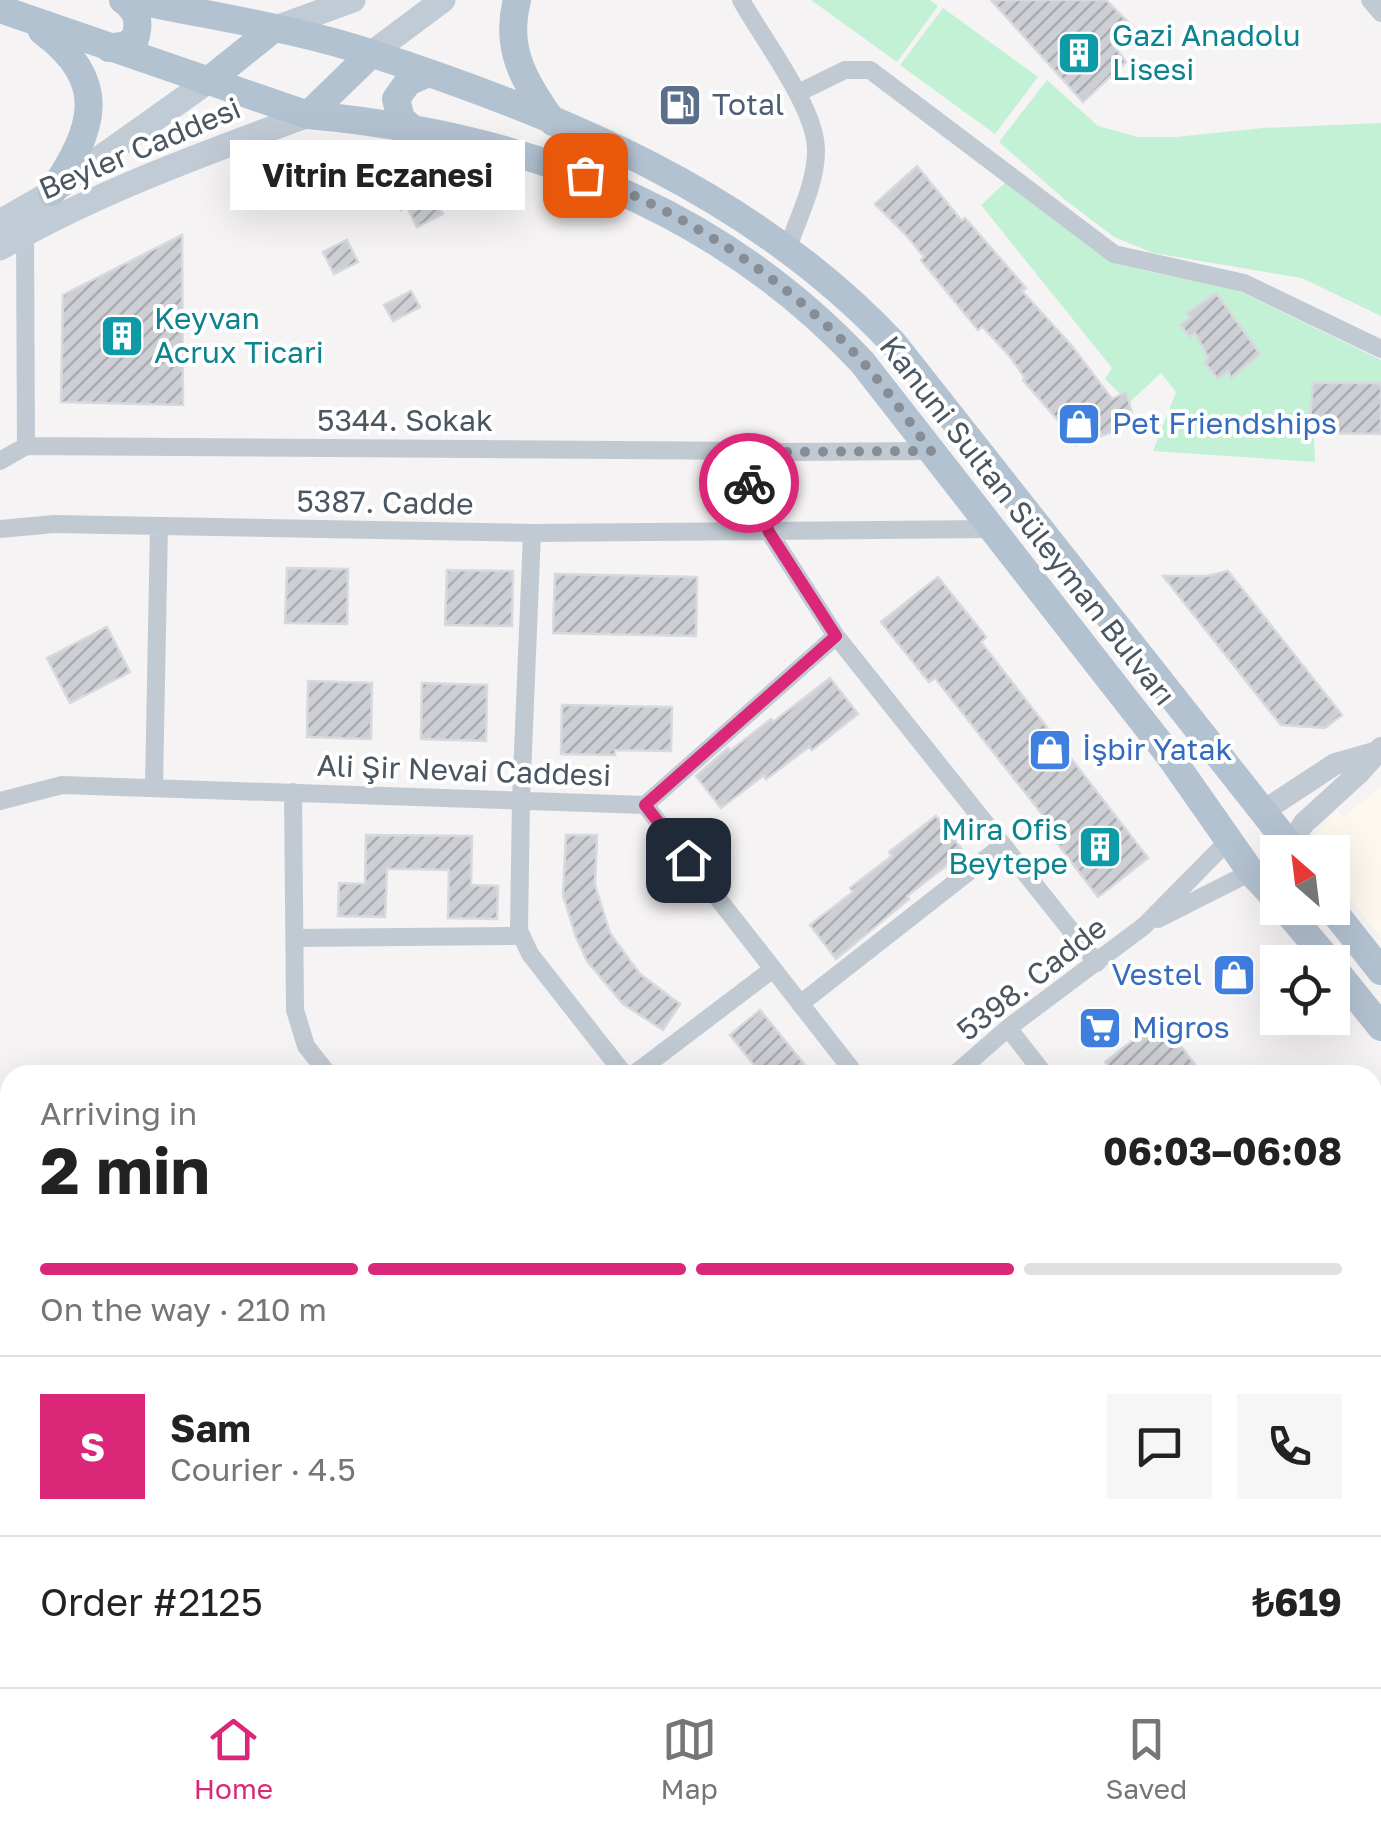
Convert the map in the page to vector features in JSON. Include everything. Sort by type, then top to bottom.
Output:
[{"type":"main road","points":[[109,48],[135,39],[139,20],[123,0]]},
{"type":"main road","name":"Kanuni Sultan Süleyman Bulvarı","points":[[135,0],[372,53],[647,162],[710,196],[788,248],[845,294],[893,342],[1276,835]]},
{"type":"main road","points":[[208,82],[274,29],[354,0]]},
{"type":"main road","points":[[308,116],[372,53],[443,0]]},
{"type":"main road","points":[[517,0],[512,24],[516,58],[528,86],[554,123]]},
{"type":"main road","points":[[12,14],[69,52],[81,70],[90,105],[83,139],[52,192]]},
{"type":"main road","name":"Kanuni Sultan Süleyman Bulvarı","points":[[12,14],[308,116],[352,119],[415,131],[512,150],[560,165],[610,184],[708,236],[772,280],[862,362],[1169,755],[1260,882]]},
{"type":"main road","points":[[415,131],[400,119],[396,99],[408,82],[426,74]]},
{"type":"main road","name":"Beyler Caddesi","points":[[0,222],[52,192],[208,82]]},
{"type":"main road","name":"Beyler Caddesi","points":[[0,248],[74,208],[308,116]]},
{"type":"main road","points":[[1229,840],[1262,812]]},
{"type":"main road","points":[[1251,872],[1260,867]]},
{"type":"main road","points":[[1298,925],[1315,945]]},
{"type":"main road","points":[[1344,925],[1381,971]]},
{"type":"main road","points":[[1350,988],[1381,1027]]},
{"type":"street","points":[[740,0],[798,93],[817,148],[814,172],[788,248]]},
{"type":"street","points":[[1370,0],[1381,13]]},
{"type":"street","points":[[798,93],[845,70],[870,70],[1114,254],[1244,284],[1381,349]]},
{"type":"street","points":[[0,461],[26,446],[25,233]]},
{"type":"street","name":"5344. Sokak","points":[[26,446],[931,451]]},
{"type":"street","points":[[782,452],[753,462],[746,473],[769,532],[836,636],[1097,963]]},
{"type":"street","name":"5387. Cadde","points":[[0,528],[54,524],[532,533],[991,528]]},
{"type":"street","points":[[154,787],[159,526]]},
{"type":"street","points":[[532,533],[517,915],[530,954],[617,1065]]},
{"type":"street","points":[[645,805],[836,636]]},
{"type":"street","points":[[1262,812],[1336,764],[1378,750]]},
{"type":"street","points":[[1297,835],[1304,823],[1360,772],[1378,750]]},
{"type":"street","name":"Ali Şir Nevai Caddesi","points":[[0,801],[62,785],[645,805],[848,1065]]},
{"type":"street","points":[[294,792],[295,1010],[306,1046],[321,1065]]},
{"type":"street","name":"5398. Cadde","points":[[965,1065],[1008,1028],[1144,926],[1229,840]]},
{"type":"street","points":[[800,1004],[1003,845]]},
{"type":"street","name":"5398. Cadde","points":[[1144,926],[1251,872]]},
{"type":"street","points":[[296,938],[521,936]]},
{"type":"street","points":[[644,1065],[773,969]]},
{"type":"street","points":[[1008,1028],[1038,1065]]},
{"type":"shaded area","points":[[1381,787],[1381,938],[1350,899],[1350,835],[1317,835],[1319,828],[1337,810],[1343,817]]},
{"type":"green space","points":[[811,0],[930,0],[938,6],[897,62]]},
{"type":"green space","points":[[943,8],[1038,77],[995,134],[900,65]]},
{"type":"green space","points":[[1047,80],[1098,126],[1138,137],[1381,123],[1381,316],[1302,278],[1153,253],[1114,237],[999,142]]},
{"type":"green space","points":[[1007,181],[1110,257],[1142,270],[1233,288],[1381,360],[1381,434],[1314,434],[1315,462],[1153,451],[1176,392],[1161,373],[1129,403],[1105,379],[1112,368],[981,205]]},
{"type":"building","name":"Gazi Anadolu Lisesi","points":[[991,0],[1106,0],[1134,28],[1112,43],[1126,62],[1083,102]]},
{"type":"building","points":[[917,166],[962,221],[965,218],[1026,288],[1022,291],[1072,346],[1112,399],[1126,392],[1135,424],[1075,445],[1069,422],[1062,425],[1023,380],[1011,358],[982,326],[978,330],[921,260],[924,257],[875,204]]},
{"type":"building","points":[[422,171],[443,214],[417,227],[407,207],[401,210],[390,186]]},
{"type":"building","name":"Keyvan Acrux Ticari","points":[[182,235],[183,405],[61,402],[63,295]]},
{"type":"building","points":[[347,240],[358,262],[334,274],[323,252]]},
{"type":"building","points":[[411,291],[420,307],[393,321],[384,305]]},
{"type":"building","points":[[1216,293],[1260,354],[1231,378],[1228,371],[1218,379],[1205,363],[1208,357],[1195,333],[1190,337],[1180,325],[1190,318],[1187,313]]},
{"type":"building","points":[[1313,383],[1381,383],[1381,434],[1318,433],[1317,422],[1310,421]]},
{"type":"building","points":[[287,568],[348,569],[347,624],[285,623]]},
{"type":"building","points":[[447,570],[513,571],[512,626],[445,625]]},
{"type":"building","points":[[1228,571],[1342,715],[1325,728],[1281,725],[1163,576],[1207,576]]},
{"type":"building","points":[[555,574],[697,577],[696,636],[553,633]]},
{"type":"building","points":[[938,577],[986,637],[981,642],[1148,858],[1098,897],[1051,835],[1056,832],[935,678],[929,682],[881,622]]},
{"type":"building","points":[[107,627],[130,672],[70,703],[47,658]]},
{"type":"building","points":[[830,678],[858,714],[812,750],[809,747],[766,779],[764,775],[721,808],[696,776],[728,748],[730,751],[771,719],[773,722]]},
{"type":"building","points":[[308,681],[372,683],[371,739],[307,737]]},
{"type":"building","points":[[422,683],[487,685],[486,741],[421,739]]},
{"type":"building","points":[[562,705],[672,707],[671,751],[561,754]]},
{"type":"building","points":[[936,816],[964,852],[836,959],[810,925],[892,856],[889,852]]},
{"type":"building","points":[[366,835],[472,836],[471,885],[498,886],[497,919],[448,918],[449,870],[414,869],[387,869],[385,917],[338,916],[339,883],[365,884]]},
{"type":"building","points":[[566,835],[597,835],[595,885],[610,933],[640,974],[680,1004],[663,1030],[623,1004],[587,961],[563,895]]},
{"type":"building","points":[[760,1010],[805,1065],[754,1065],[730,1035]]},
{"type":"building","points":[[1160,1019],[1195,1065],[1108,1065],[1105,1062]]},
{"type":"way so far","points":[[585,175],[610,184],[708,236],[796,299],[862,362],[931,451],[782,452],[753,462],[746,473],[749,483]]},
{"type":"place","name":"Gazi Anadolu Lisesi","points":[[1079,53]]},
{"type":"place","name":"Total","points":[[680,105]]},
{"type":"place","name":"Vitrin Eczanesi","points":[[585,175]]},
{"type":"place","name":"Keyvan Acrux Ticari","points":[[122,336]]},
{"type":"place","name":"Pet Friendships","points":[[1079,424]]},
{"type":"place","name":"İşbir Yatak","points":[[1050,750]]},
{"type":"place","name":"Mira Ofis Beytepe","points":[[1100,847]]},
{"type":"place","name":"Vestel","points":[[1234,975]]},
{"type":"place","name":"Migros","points":[[1100,1028]]},
{"type":"route","points":[[688,860],[645,805],[836,636],[769,532],[749,483]]}]
